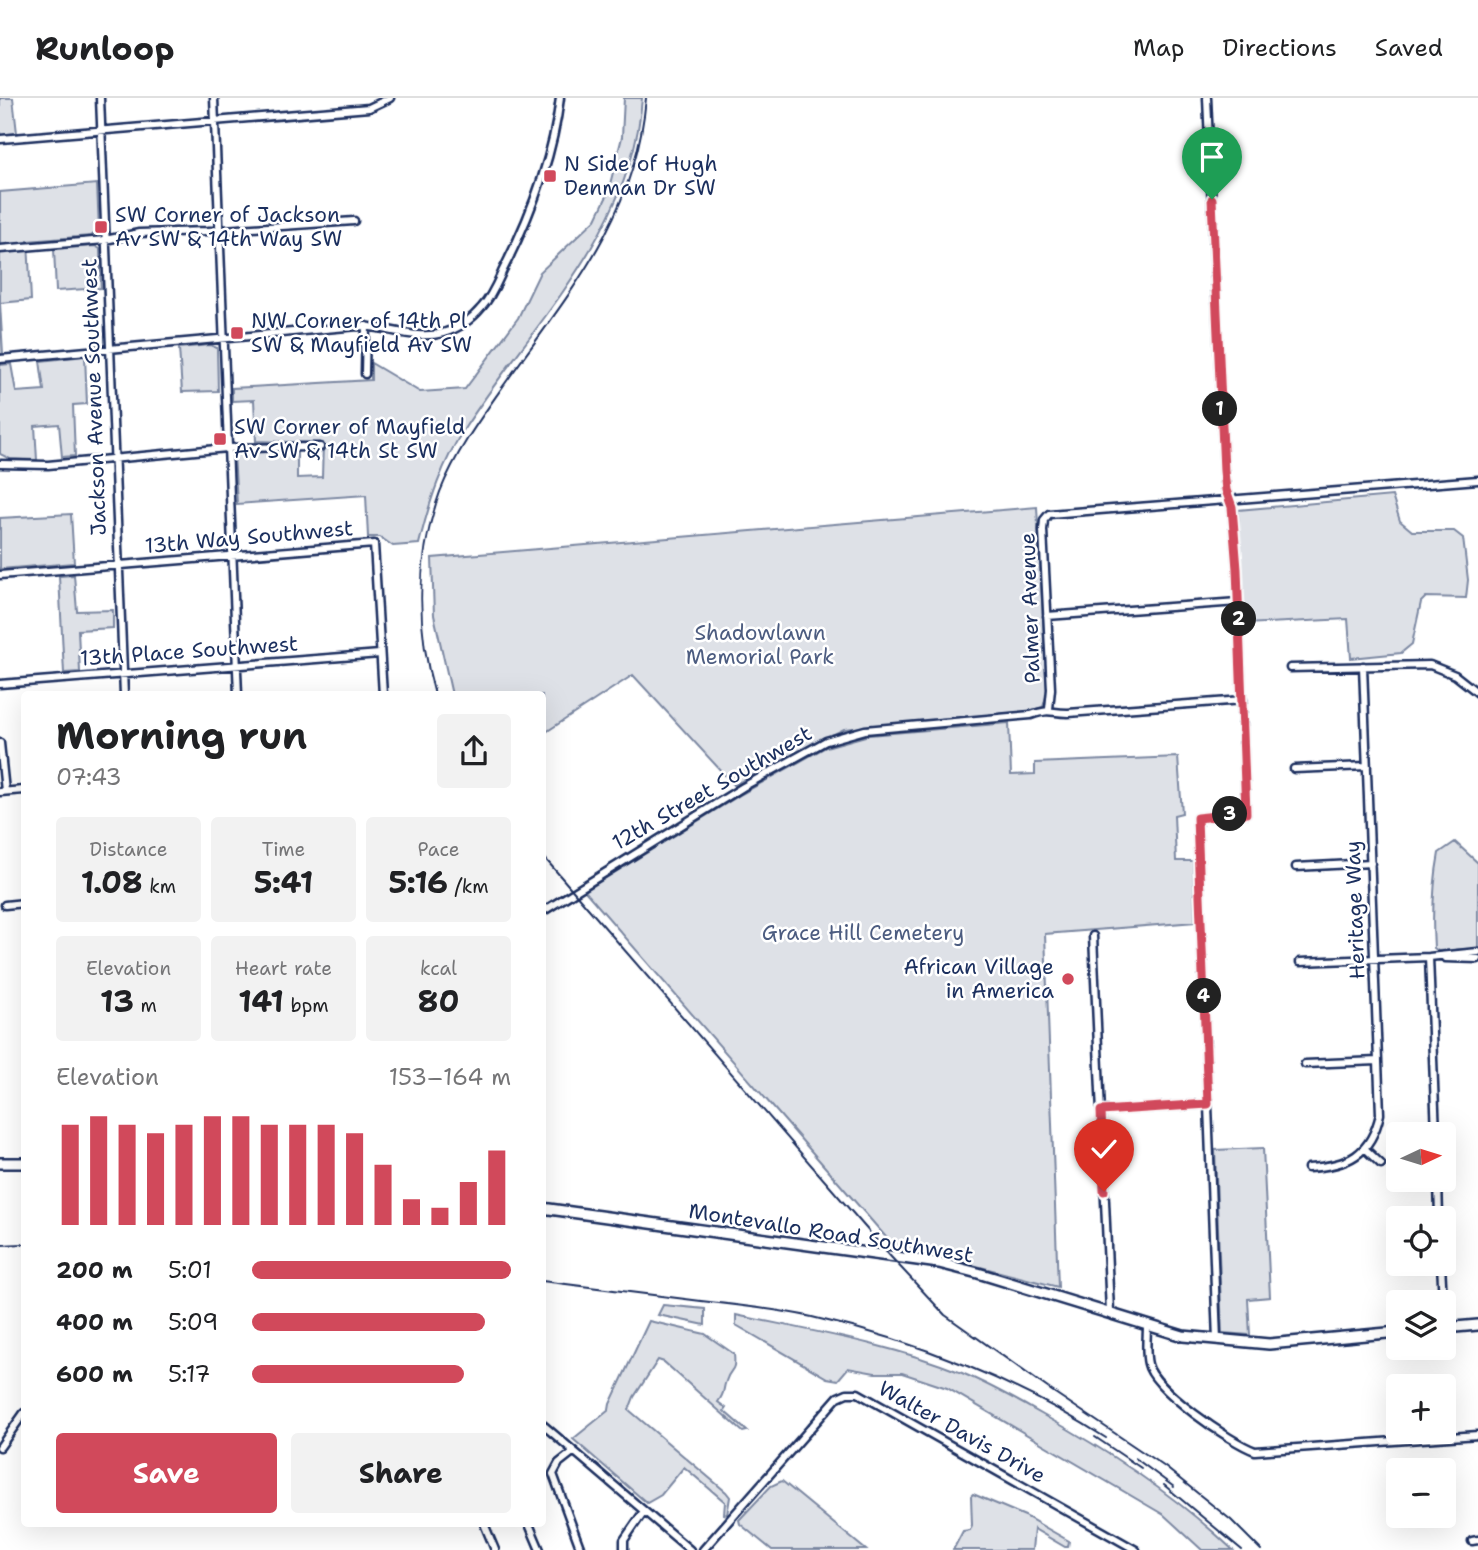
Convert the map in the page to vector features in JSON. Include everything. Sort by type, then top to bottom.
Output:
[{"type":"main road","points":[[0,1163],[21,1163]]},
{"type":"main road","name":"Montevallo Road Southwest","points":[[546,1209],[939,1263],[1183,1336],[1269,1344],[1386,1333]]},
{"type":"main road","points":[[1456,1326],[1478,1325]]},
{"type":"street","name":"Jackson Avenue Southwest","points":[[100,98],[124,691]]},
{"type":"street","points":[[214,98],[238,691]]},
{"type":"street","points":[[1,139],[369,108],[390,98]]},
{"type":"street","points":[[0,359],[366,326],[418,335],[436,335],[453,329],[482,307],[510,256],[535,195],[556,123],[560,98]]},
{"type":"street","points":[[1207,98],[1219,397],[1224,471],[1230,500],[1237,569],[1246,813],[1197,818],[1217,1340]]},
{"type":"street","points":[[0,249],[105,240],[139,233],[354,221]]},
{"type":"street","points":[[365,374],[366,326]]},
{"type":"street","points":[[0,464],[27,466],[227,448],[320,447]]},
{"type":"street","points":[[1230,500],[1478,480]]},
{"type":"street","name":"Palmer Avenue","points":[[1049,709],[1051,689],[1045,517],[1055,512],[1230,500]]},
{"type":"street","name":"13th Way Southwest","points":[[0,575],[374,544],[380,654]]},
{"type":"street","points":[[1048,616],[1238,602]]},
{"type":"street","points":[[380,654],[383,691]]},
{"type":"street","name":"13th Place Southwest","points":[[0,684],[380,654]]},
{"type":"street","points":[[1290,668],[1430,665],[1455,675],[1478,693]]},
{"type":"street","name":"Heritage Way","points":[[1363,666],[1380,1114],[1376,1131],[1365,1149]]},
{"type":"street","name":"12th Street Southwest","points":[[546,910],[746,785],[826,741],[865,730],[1031,715],[1049,709],[1068,713],[1243,700]]},
{"type":"street","points":[[0,743],[3,792],[21,790]]},
{"type":"street","points":[[1294,769],[1367,766]]},
{"type":"street","points":[[1296,867],[1371,863]]},
{"type":"street","points":[[5,905],[21,903]]},
{"type":"street","points":[[1093,936],[1110,1312]]},
{"type":"street","points":[[1300,962],[1429,957],[1478,952]]},
{"type":"street","points":[[1429,957],[1478,959]]},
{"type":"street","points":[[1429,957],[1436,1122]]},
{"type":"street","points":[[1305,1065],[1378,1061]]},
{"type":"street","points":[[1101,1111],[1208,1104]]},
{"type":"street","points":[[1308,1168],[1349,1161],[1365,1149],[1381,1164]]},
{"type":"street","points":[[1147,1326],[1147,1363],[1161,1387],[1230,1439],[1255,1451],[1478,1435]]},
{"type":"street","name":"Walter Davis Drive","points":[[702,1550],[838,1397],[847,1393],[858,1393],[1136,1550]]},
{"type":"street","points":[[0,1447],[21,1417]]},
{"type":"street","points":[[546,1428],[690,1550]]},
{"type":"street","points":[[573,1452],[559,1463],[553,1474],[581,1550]]},
{"type":"street","points":[[624,1550],[624,1539],[644,1511]]},
{"type":"street","points":[[485,1527],[495,1550]]},
{"type":"street","points":[[531,1527],[540,1550]]},
{"type":"green space","points":[[0,98],[13,98],[17,133],[0,135]]},
{"type":"green space","points":[[624,98],[642,98],[635,145],[620,190],[600,232],[576,272],[466,426],[450,454],[437,483],[419,544],[393,546],[380,537],[368,537],[366,495],[237,504],[234,454],[297,450],[297,478],[322,477],[323,443],[256,441],[254,400],[232,401],[232,388],[371,380],[371,363],[420,392],[465,389],[518,318],[540,272],[596,219],[607,196],[622,137]]},
{"type":"green space","points":[[97,184],[99,230],[91,236],[28,241],[31,300],[0,303],[0,192]]},
{"type":"green space","points":[[95,246],[100,249],[101,288],[56,291],[54,249]]},
{"type":"green space","points":[[0,303],[3,354],[0,354]]},
{"type":"green space","points":[[210,345],[217,348],[218,391],[182,392],[179,348]]},
{"type":"green space","points":[[85,356],[87,404],[73,405],[75,456],[62,457],[59,424],[35,426],[37,460],[10,459],[0,454],[0,365],[11,364],[16,392],[44,390],[40,361]]},
{"type":"green space","points":[[1392,496],[1400,521],[1412,531],[1454,531],[1463,538],[1468,580],[1466,598],[1426,597],[1421,602],[1412,644],[1401,653],[1351,658],[1348,619],[1244,624],[1238,510]]},
{"type":"green space","name":"Shadowlawn Memorial Park","points":[[1037,507],[1047,693],[1043,707],[1028,711],[844,729],[734,785],[633,675],[546,732],[546,691],[451,691],[434,615],[432,558]]},
{"type":"green space","points":[[71,514],[74,563],[0,569],[0,518]]},
{"type":"green space","points":[[74,575],[77,611],[113,610],[113,628],[78,630],[80,672],[64,673],[59,576]]},
{"type":"green space","name":"Grace Hill Cemetery","points":[[1009,723],[1011,775],[1035,774],[1035,763],[1178,757],[1182,813],[1174,815],[1176,861],[1193,861],[1195,922],[1045,934],[1058,1287],[934,1255],[898,1251],[585,891],[740,795],[826,747],[869,735]]},
{"type":"green space","points":[[1455,842],[1478,863],[1478,948],[1438,951],[1434,948],[1433,924],[1437,865],[1439,853]]},
{"type":"green space","points":[[1263,1148],[1270,1297],[1248,1299],[1250,1335],[1222,1333],[1215,1150]]},
{"type":"green space","points":[[663,1305],[705,1309],[705,1325],[658,1315]]},
{"type":"green space","points":[[736,1315],[879,1346],[962,1373],[1069,1429],[1118,1460],[1189,1511],[1233,1550],[1202,1550],[1164,1515],[947,1388],[902,1373],[875,1373],[848,1368],[838,1380],[827,1378],[736,1325]]},
{"type":"green space","points":[[649,1321],[705,1334],[734,1354],[733,1368],[718,1402],[726,1408],[724,1411],[747,1431],[743,1432],[664,1362],[658,1360],[634,1397],[629,1410],[726,1492],[730,1497],[727,1515],[724,1514],[725,1502],[684,1467],[661,1495],[647,1503],[573,1439],[609,1410]]},
{"type":"green space","points":[[782,1481],[866,1550],[772,1550],[740,1524],[739,1520],[771,1486]]},
{"type":"green space","points":[[973,1494],[1025,1516],[1069,1541],[1068,1547],[1034,1529],[1032,1550],[953,1550],[963,1531],[970,1530],[972,1525]]},
{"type":"railway","points":[[434,691],[424,644],[421,593],[426,542],[440,492],[472,431],[580,278],[599,246],[630,177],[640,139],[646,98]]},
{"type":"railway","points":[[546,860],[891,1257],[945,1315],[1165,1467],[1231,1520],[1261,1550]]},
{"type":"railway","points":[[0,1245],[21,1244]]},
{"type":"railway","points":[[546,1281],[770,1309],[850,1326],[927,1350],[1001,1381],[1037,1398],[1106,1438]]},
{"type":"railway","points":[[1095,1437],[1141,1468]]},
{"type":"railway","points":[[1135,1458],[1174,1487]]},
{"type":"railway","points":[[1164,1485],[1242,1550]]},
{"type":"place","name":"N Side of Hugh Denman Dr SW","points":[[550,176]]},
{"type":"place","name":"SW Corner of Jackson Av SW & 14th Way SW","points":[[101,227]]},
{"type":"place","name":"NW Corner of 14th Pl SW & Mayfield Av SW","points":[[237,333]]},
{"type":"place","name":"SW Corner of Mayfield Av SW & 14th St SW","points":[[220,439]]},
{"type":"place","name":"African Village in America","points":[[1068,979]]},
{"type":"route","points":[[1104,1191],[1101,1111],[1208,1104],[1197,818],[1246,813],[1237,569],[1232,507],[1226,490],[1224,471],[1219,397],[1212,199]]}]
